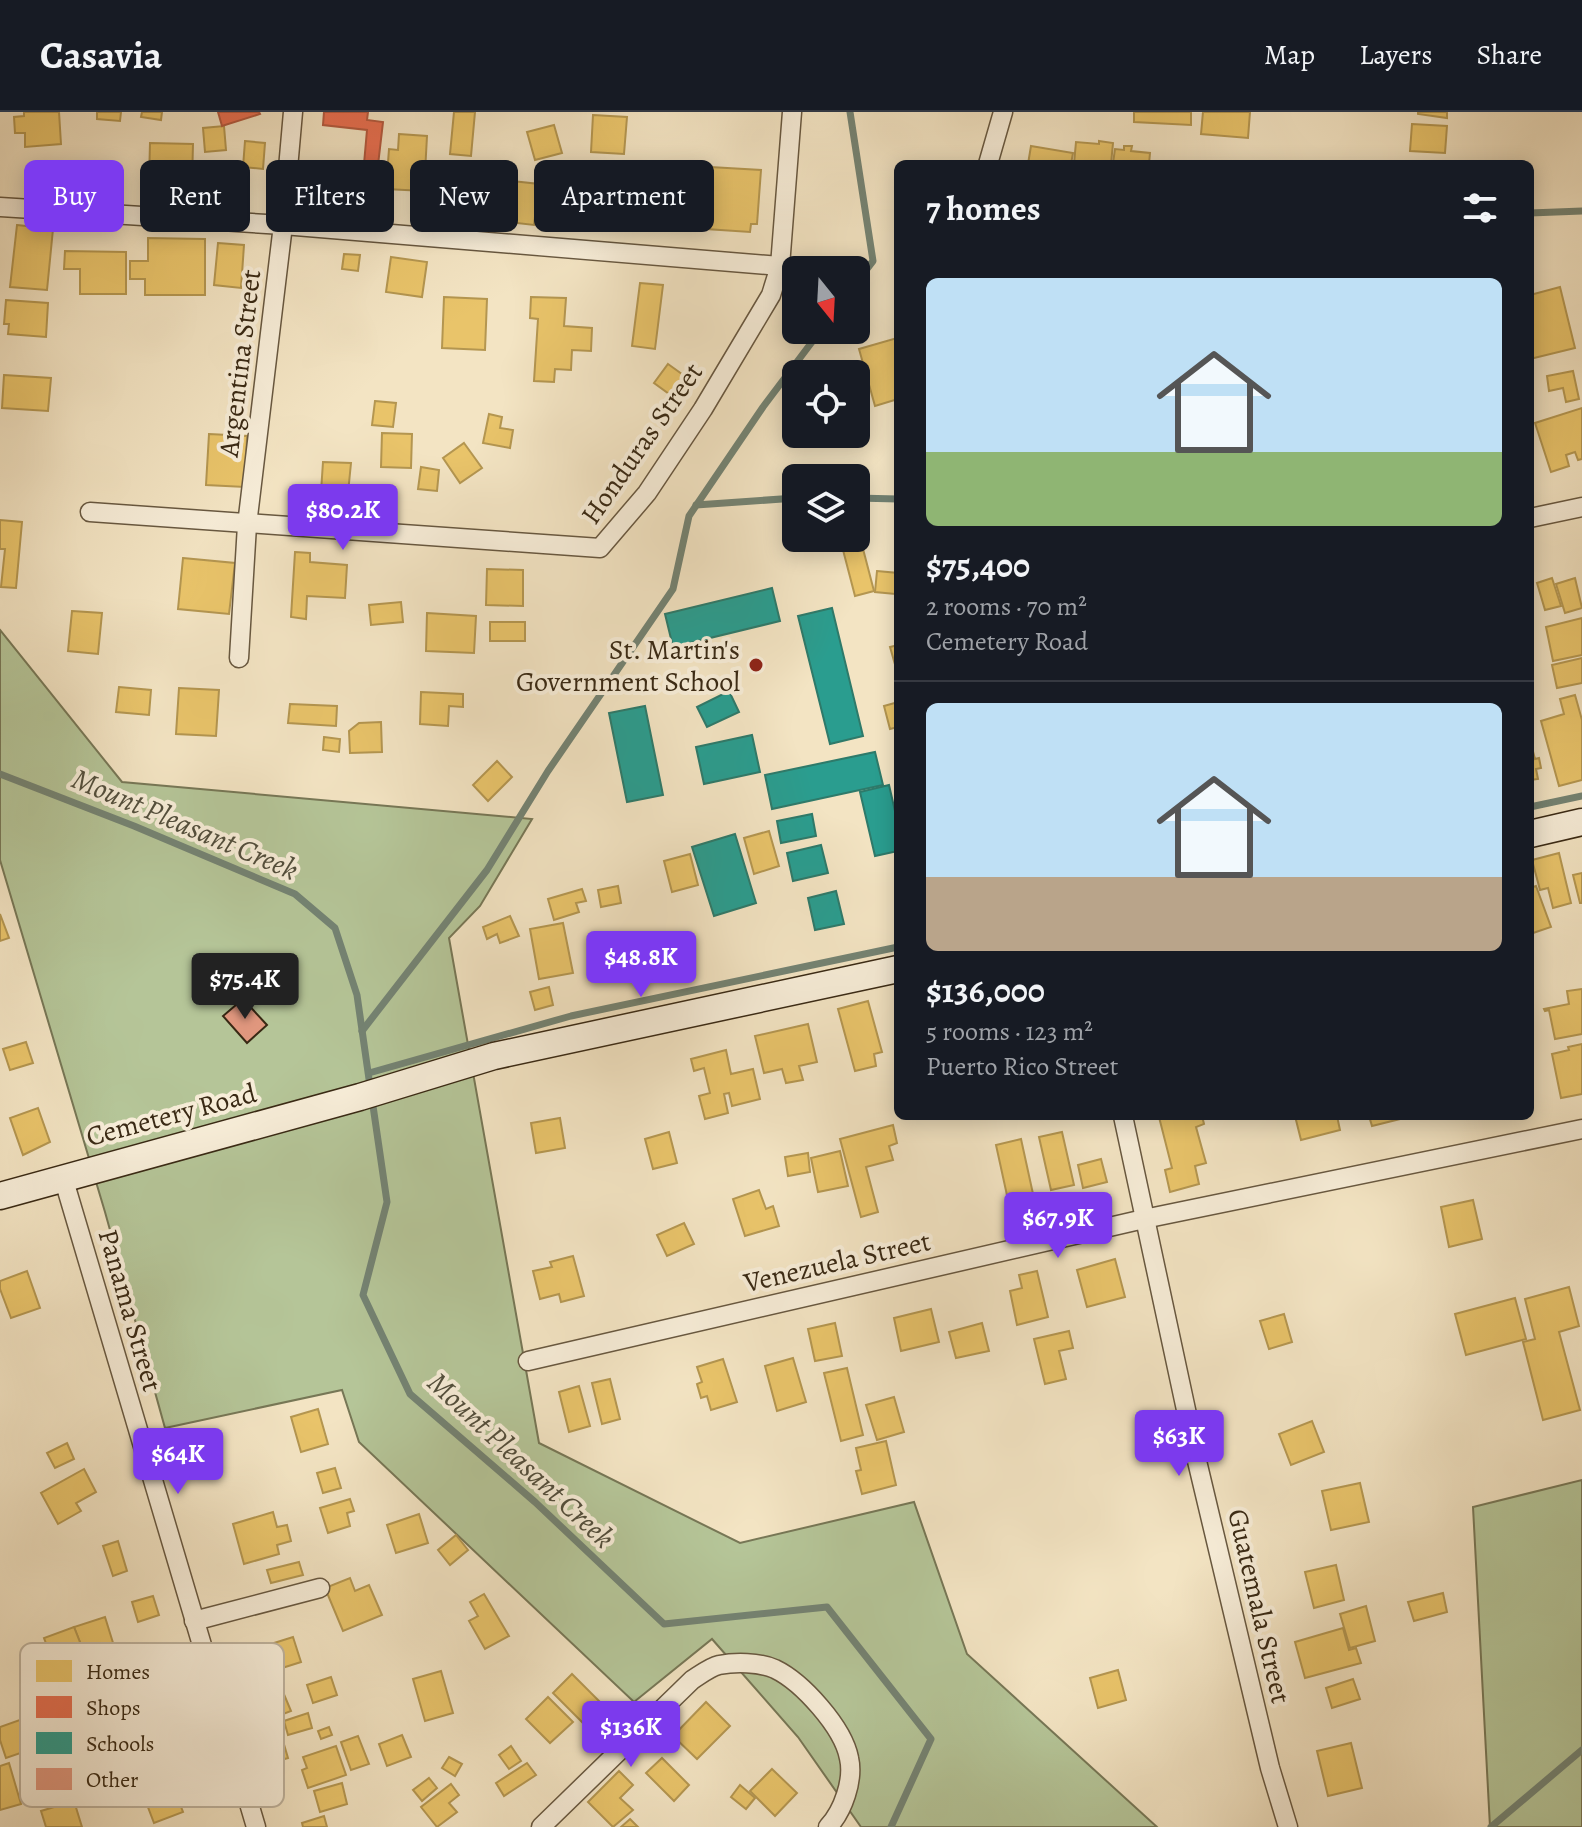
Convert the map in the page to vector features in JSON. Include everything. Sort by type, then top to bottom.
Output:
[{"type":"street","name":"Argentina Street","points":[[289,160],[293,112]]},
{"type":"street","name":"Honduras Street","points":[[90,512],[600,548],[647,493],[703,409],[771,295],[780,266],[792,112]]},
{"type":"street","points":[[989,160],[1003,112]]},
{"type":"street","points":[[0,207],[266,224]]},
{"type":"street","name":"Argentina Street","points":[[239,658],[247,525],[282,232]]},
{"type":"street","points":[[368,232],[780,266]]},
{"type":"street","points":[[1534,517],[1582,507]]},
{"type":"street","points":[[1534,833],[1582,822]]},
{"type":"street","name":"Cemetery Road","points":[[0,1196],[360,1097],[494,1056],[894,970]]},
{"type":"street","name":"Guatemala Street","points":[[1124,1120],[1228,1594],[1270,1768],[1288,1827]]},
{"type":"street","name":"Venezuela Street","points":[[528,1361],[1144,1219],[1582,1129]]},
{"type":"street","name":"Panama Street","points":[[63,1177],[201,1643]]},
{"type":"street","points":[[194,1621],[320,1588]]},
{"type":"street","points":[[541,1827],[692,1680],[716,1665],[745,1663],[774,1668],[807,1692],[831,1721],[849,1755],[851,1774],[846,1795],[828,1827]]},
{"type":"street","name":"Panama Street","points":[[250,1807],[256,1827]]},
{"type":"green space","points":[[0,630],[122,782],[532,819],[480,906],[449,938],[539,1443],[740,1543],[914,1502],[967,1654],[1157,1827],[861,1827],[798,1737],[712,1639],[634,1702],[359,1442],[342,1390],[165,1428],[105,1212],[0,860]]},
{"type":"green space","points":[[1582,1480],[1582,1827],[1490,1827],[1473,1507]]},
{"type":"building: Homes","points":[[24,112],[59,112],[61,144],[25,147],[25,133],[15,133],[14,117],[24,116]]},
{"type":"building: Homes","points":[[97,112],[121,112],[120,121],[97,119]]},
{"type":"building: Homes","points":[[142,112],[162,112],[161,120],[141,117]]},
{"type":"building: Homes","points":[[454,112],[475,112],[471,156],[450,154]]},
{"type":"building: Homes","points":[[1134,112],[1191,112],[1191,125],[1134,122]]},
{"type":"building: Homes","points":[[1203,112],[1250,112],[1248,138],[1201,134]]},
{"type":"building: Homes","points":[[1447,112],[1447,118],[1418,114]]},
{"type":"building: Homes","points":[[593,115],[627,117],[624,154],[591,152]]},
{"type":"building: Homes","points":[[1412,124],[1447,126],[1445,153],[1410,151]]},
{"type":"building: Homes","points":[[554,125],[562,153],[535,160],[527,132]]},
{"type":"building: Homes","points":[[224,126],[226,150],[205,152],[203,128]]},
{"type":"building: Homes","points":[[399,134],[427,136],[426,160],[410,160],[410,190],[394,189],[394,160],[388,160],[389,149],[398,150]]},
{"type":"building: Homes","points":[[245,141],[265,143],[263,169],[250,168],[250,160],[244,160]]},
{"type":"building: Homes","points":[[1099,141],[1113,143],[1111,160],[1074,160],[1076,142],[1099,144]]},
{"type":"building: Homes","points":[[150,143],[193,144],[193,160],[150,160]]},
{"type":"building: Homes","points":[[1031,146],[1073,153],[1072,160],[1029,160]]},
{"type":"building: Homes","points":[[1124,146],[1132,146],[1131,151],[1150,153],[1149,160],[1113,160],[1115,149],[1124,150]]},
{"type":"building: Homes","points":[[714,167],[761,170],[757,224],[751,224],[750,232],[714,230]]},
{"type":"building: Homes","points":[[518,182],[534,183],[534,225],[518,223]]},
{"type":"building: Homes","points":[[17,225],[24,226],[24,232],[53,232],[47,290],[10,287]]},
{"type":"building: Homes","points":[[148,238],[205,239],[205,295],[145,295],[145,279],[130,279],[130,261],[148,261]]},
{"type":"building: Homes","points":[[218,243],[244,245],[241,288],[214,285]]},
{"type":"building: Homes","points":[[65,251],[126,252],[126,294],[80,294],[80,269],[64,269]]},
{"type":"building: Homes","points":[[344,254],[360,255],[358,271],[342,269]]},
{"type":"building: Homes","points":[[391,257],[427,262],[422,297],[386,292]]},
{"type":"building: Homes","points":[[640,283],[663,285],[655,349],[632,346]]},
{"type":"building: Homes","points":[[1560,287],[1575,348],[1534,358],[1534,294]]},
{"type":"building: Homes","points":[[444,297],[487,299],[485,350],[442,348]]},
{"type":"building: Homes","points":[[531,297],[566,298],[564,326],[592,328],[591,351],[572,350],[571,370],[555,369],[554,382],[534,381],[538,319],[530,318]]},
{"type":"building: Homes","points":[[6,300],[48,303],[46,337],[8,334],[9,324],[4,324]]},
{"type":"building: Homes","points":[[894,339],[894,400],[875,406],[870,388],[870,360],[862,360],[859,349]]},
{"type":"building: Homes","points":[[668,364],[686,377],[672,396],[654,383]]},
{"type":"building: Homes","points":[[1573,371],[1579,399],[1566,402],[1563,388],[1549,391],[1547,376]]},
{"type":"building: Homes","points":[[4,375],[51,378],[48,411],[2,408]]},
{"type":"building: Homes","points":[[375,401],[396,403],[393,427],[372,425]]},
{"type":"building: Homes","points":[[1582,408],[1582,459],[1578,460],[1575,452],[1566,455],[1569,466],[1551,472],[1535,423]]},
{"type":"building: Homes","points":[[489,414],[502,417],[500,428],[513,430],[510,448],[483,443]]},
{"type":"building: Homes","points":[[382,433],[412,434],[411,468],[381,467]]},
{"type":"building: Homes","points":[[209,434],[247,436],[245,487],[206,485]]},
{"type":"building: Homes","points":[[464,443],[482,468],[460,483],[443,458]]},
{"type":"building: Homes","points":[[323,462],[351,463],[348,493],[321,492]]},
{"type":"building: Homes","points":[[421,467],[439,470],[437,491],[418,489]]},
{"type":"building: Homes","points":[[0,520],[22,522],[16,588],[1,587],[5,549],[0,549]]},
{"type":"building: Homes","points":[[295,552],[310,553],[310,562],[347,565],[345,598],[307,596],[306,619],[291,617]]},
{"type":"building: Homes","points":[[844,552],[864,552],[874,591],[855,596]]},
{"type":"building: Homes","points":[[183,558],[235,563],[229,614],[178,609]]},
{"type":"building: Homes","points":[[487,569],[523,570],[523,606],[486,605]]},
{"type":"building: Homes","points":[[877,571],[894,573],[894,594],[875,592]]},
{"type":"building: Homes","points":[[1552,578],[1561,606],[1545,610],[1537,583]]},
{"type":"building: Homes","points":[[1575,578],[1582,608],[1565,613],[1556,584]]},
{"type":"building: Homes","points":[[401,602],[403,622],[371,625],[369,605]]},
{"type":"building: Homes","points":[[72,611],[102,613],[98,654],[68,651]]},
{"type":"building: Homes","points":[[427,613],[476,616],[474,653],[426,651]]},
{"type":"building: Homes","points":[[1582,618],[1582,655],[1553,661],[1546,627]]},
{"type":"building: Homes","points":[[490,622],[525,622],[525,641],[490,641]]},
{"type":"building: Homes","points":[[1582,658],[1582,683],[1557,688],[1552,665]]},
{"type":"building: Homes","points":[[119,687],[151,690],[149,715],[116,712]]},
{"type":"building: Homes","points":[[179,688],[219,690],[216,736],[176,734]]},
{"type":"building: Homes","points":[[421,692],[463,694],[463,707],[449,706],[448,726],[420,724]]},
{"type":"building: Homes","points":[[1575,695],[1582,720],[1582,780],[1559,786],[1541,721],[1564,714],[1560,699]]},
{"type":"building: Homes","points":[[894,703],[894,728],[890,729],[884,706]]},
{"type":"building: Homes","points":[[290,704],[337,706],[336,726],[288,723]]},
{"type":"building: Homes","points":[[381,722],[382,752],[350,753],[349,731],[359,723]]},
{"type":"building: Homes","points":[[324,737],[340,739],[339,752],[323,750]]},
{"type":"building: Homes","points":[[1534,755],[1535,759],[1539,758],[1541,768],[1536,769],[1538,779],[1534,780]]},
{"type":"building: Homes","points":[[497,761],[512,777],[488,801],[473,785]]},
{"type":"building: Homes","points":[[769,831],[779,866],[754,874],[744,838]]},
{"type":"building: Homes","points":[[1559,853],[1571,903],[1553,908],[1548,888],[1540,890],[1534,859]]},
{"type":"building: Homes","points":[[690,854],[698,885],[672,892],[664,861]]},
{"type":"building: Homes","points":[[1582,873],[1582,903],[1580,903],[1573,875]]},
{"type":"building: Homes","points":[[618,886],[621,903],[601,907],[598,890]]},
{"type":"building: Homes","points":[[1534,887],[1551,927],[1534,933]]},
{"type":"building: Homes","points":[[582,889],[586,901],[576,903],[579,912],[554,920],[548,899]]},
{"type":"building: Homes","points":[[0,914],[9,938],[0,941]]},
{"type":"building: Homes","points":[[510,916],[519,936],[500,943],[497,934],[487,939],[483,927]]},
{"type":"building: Homes","points":[[563,923],[573,973],[539,979],[530,929]]},
{"type":"building: Homes","points":[[549,987],[553,1005],[535,1010],[530,992]]},
{"type":"building: Homes","points":[[1582,989],[1582,1034],[1555,1039],[1549,1010],[1544,1009],[1569,1004],[1567,991]]},
{"type":"building: Homes","points":[[868,1001],[882,1052],[874,1054],[876,1066],[855,1071],[838,1009]]},
{"type":"building: Homes","points":[[808,1024],[817,1062],[799,1066],[803,1080],[786,1083],[782,1069],[764,1073],[755,1036]]},
{"type":"building: Homes","points":[[26,1042],[33,1063],[10,1070],[3,1049]]},
{"type":"building: Homes","points":[[1582,1044],[1582,1094],[1561,1098],[1552,1054]]},
{"type":"building: Homes","points":[[726,1050],[731,1074],[753,1069],[760,1099],[732,1106],[729,1093],[724,1094],[728,1113],[705,1119],[699,1096],[710,1093],[704,1068],[694,1071],[691,1059]]},
{"type":"building: Homes","points":[[38,1108],[50,1142],[23,1155],[10,1118]]},
{"type":"building: Homes","points":[[560,1118],[565,1148],[536,1153],[531,1123]]},
{"type":"building: Homes","points":[[1160,1120],[1203,1120],[1204,1124],[1196,1127],[1206,1163],[1195,1166],[1199,1184],[1170,1192],[1165,1170],[1172,1168]]},
{"type":"building: Homes","points":[[1296,1120],[1338,1120],[1340,1130],[1301,1140]]},
{"type":"building: Homes","points":[[1370,1120],[1396,1120],[1372,1126]]},
{"type":"building: Homes","points":[[893,1125],[897,1143],[889,1146],[893,1160],[866,1167],[878,1212],[861,1217],[840,1139]]},
{"type":"building: Homes","points":[[669,1132],[677,1163],[653,1169],[645,1139]]},
{"type":"building: Homes","points":[[1062,1132],[1074,1185],[1051,1190],[1039,1137]]},
{"type":"building: Homes","points":[[1021,1139],[1035,1203],[1010,1209],[996,1145]]},
{"type":"building: Homes","points":[[840,1151],[848,1186],[818,1192],[811,1158]]},
{"type":"building: Homes","points":[[808,1153],[810,1172],[788,1176],[785,1157]]},
{"type":"building: Homes","points":[[1101,1159],[1107,1182],[1083,1188],[1078,1165]]},
{"type":"building: Homes","points":[[759,1190],[766,1209],[773,1206],[779,1226],[745,1236],[733,1199]]},
{"type":"building: Homes","points":[[1473,1200],[1482,1239],[1449,1247],[1441,1207]]},
{"type":"building: Homes","points":[[684,1223],[694,1244],[667,1256],[657,1235]]},
{"type":"building: Homes","points":[[573,1256],[584,1296],[561,1302],[559,1294],[540,1299],[533,1271],[552,1267],[550,1262]]},
{"type":"building: Homes","points":[[1115,1259],[1125,1297],[1087,1307],[1077,1270]]},
{"type":"building: Homes","points":[[27,1271],[40,1308],[11,1318],[0,1281]]},
{"type":"building: Homes","points":[[1037,1271],[1048,1317],[1017,1325],[1010,1291],[1022,1288],[1019,1275]]},
{"type":"building: Homes","points":[[1569,1287],[1579,1326],[1559,1332],[1580,1410],[1543,1420],[1523,1342],[1535,1339],[1525,1299]]},
{"type":"building: Homes","points":[[1515,1298],[1526,1339],[1466,1355],[1455,1314]]},
{"type":"building: Homes","points":[[931,1309],[939,1342],[901,1351],[894,1318]]},
{"type":"building: Homes","points":[[1284,1314],[1292,1342],[1269,1349],[1260,1321]]},
{"type":"building: Homes","points":[[835,1323],[842,1356],[815,1361],[808,1329]]},
{"type":"building: Homes","points":[[982,1323],[989,1351],[956,1358],[949,1332]]},
{"type":"building: Homes","points":[[1069,1331],[1073,1348],[1059,1351],[1066,1379],[1045,1384],[1034,1339]]},
{"type":"building: Homes","points":[[793,1358],[806,1402],[777,1411],[765,1366]]},
{"type":"building: Homes","points":[[723,1359],[737,1402],[711,1410],[707,1396],[701,1398],[697,1384],[702,1382],[697,1367]]},
{"type":"building: Homes","points":[[847,1368],[863,1435],[841,1441],[824,1373]]},
{"type":"building: Homes","points":[[610,1379],[620,1419],[602,1424],[592,1383]]},
{"type":"building: Homes","points":[[579,1386],[590,1426],[569,1432],[559,1392]]},
{"type":"building: Homes","points":[[894,1397],[904,1432],[877,1440],[866,1405]]},
{"type":"building: Homes","points":[[318,1409],[328,1444],[301,1452],[291,1417]]},
{"type":"building: Homes","points":[[1312,1421],[1324,1452],[1291,1465],[1279,1434]]},
{"type":"building: Homes","points":[[886,1441],[896,1485],[862,1494],[856,1471],[861,1470],[856,1448]]},
{"type":"building: Homes","points":[[67,1443],[74,1459],[55,1468],[47,1453]]},
{"type":"building: Homes","points":[[335,1468],[341,1488],[323,1493],[317,1473]]},
{"type":"building: Homes","points":[[84,1469],[96,1492],[76,1503],[81,1511],[58,1524],[41,1493]]},
{"type":"building: Homes","points":[[1360,1483],[1369,1522],[1331,1530],[1322,1491]]},
{"type":"building: Homes","points":[[350,1499],[354,1511],[347,1513],[350,1526],[328,1533],[320,1508]]},
{"type":"building: Homes","points":[[273,1512],[277,1527],[287,1525],[291,1541],[277,1545],[279,1554],[244,1564],[233,1524]]},
{"type":"building: Homes","points":[[419,1514],[428,1543],[396,1553],[387,1525]]},
{"type":"building: Homes","points":[[456,1535],[468,1550],[450,1565],[438,1550]]},
{"type":"building: Homes","points":[[118,1541],[127,1571],[113,1576],[103,1546]]},
{"type":"building: Homes","points":[[299,1562],[303,1575],[271,1583],[267,1570]]},
{"type":"building: Homes","points":[[1336,1565],[1344,1600],[1314,1608],[1305,1572]]},
{"type":"building: Homes","points":[[350,1578],[355,1591],[369,1585],[382,1615],[343,1631],[325,1588]]},
{"type":"building: Homes","points":[[1443,1593],[1447,1612],[1414,1621],[1408,1602]]},
{"type":"building: Homes","points":[[484,1594],[509,1636],[485,1649],[469,1621],[478,1616],[470,1602]]},
{"type":"building: Homes","points":[[153,1596],[159,1615],[138,1622],[132,1602]]},
{"type":"building: Homes","points":[[1366,1606],[1375,1641],[1350,1648],[1340,1614]]},
{"type":"building: Homes","points":[[105,1617],[113,1643],[80,1643],[74,1627]]},
{"type":"building: Homes","points":[[74,1627],[80,1643],[46,1643],[44,1638]]},
{"type":"building: Homes","points":[[1343,1628],[1349,1650],[1356,1648],[1361,1663],[1305,1678],[1295,1642]]},
{"type":"building: Homes","points":[[293,1637],[301,1662],[284,1667],[284,1643],[274,1643]]},
{"type":"building: Homes","points":[[1118,1670],[1126,1700],[1098,1708],[1090,1678]]},
{"type":"building: Homes","points":[[441,1671],[453,1713],[425,1721],[413,1679]]},
{"type":"building: Homes","points":[[572,1674],[603,1705],[584,1724],[553,1693]]},
{"type":"building: Homes","points":[[331,1677],[337,1695],[313,1703],[307,1685]]},
{"type":"building: Homes","points":[[1353,1679],[1360,1699],[1332,1708],[1326,1688]]},
{"type":"building: Homes","points":[[284,1694],[291,1711],[284,1714]]},
{"type":"building: Homes","points":[[548,1697],[573,1722],[550,1743],[526,1719]]},
{"type":"building: Homes","points":[[706,1702],[730,1726],[697,1759],[673,1736]]},
{"type":"building: Homes","points":[[308,1713],[312,1728],[288,1735],[284,1721]]},
{"type":"building: Homes","points":[[20,1720],[20,1753],[6,1758],[0,1740],[0,1727]]},
{"type":"building: Homes","points":[[329,1727],[332,1735],[321,1739],[318,1731]]},
{"type":"building: Homes","points":[[402,1735],[411,1757],[387,1766],[379,1744]]},
{"type":"building: Homes","points":[[358,1736],[369,1764],[351,1770],[341,1742]]},
{"type":"building: Homes","points":[[1351,1743],[1362,1788],[1328,1796],[1317,1751]]},
{"type":"building: Homes","points":[[336,1746],[346,1775],[308,1788],[302,1770],[307,1768],[303,1757]]},
{"type":"building: Homes","points":[[511,1746],[521,1761],[509,1769],[499,1755]]},
{"type":"building: Homes","points":[[449,1757],[462,1764],[455,1776],[442,1768]]},
{"type":"building: Homes","points":[[662,1758],[689,1785],[674,1801],[646,1773]]},
{"type":"building: Homes","points":[[9,1763],[20,1804],[0,1810],[0,1766]]},
{"type":"building: Homes","points":[[527,1763],[536,1775],[504,1796],[496,1783]]},
{"type":"building: Homes","points":[[772,1769],[797,1793],[775,1816],[750,1791]]},
{"type":"building: Homes","points":[[619,1771],[633,1785],[620,1798],[633,1810],[613,1827],[588,1802]]},
{"type":"building: Homes","points":[[429,1778],[437,1788],[422,1801],[413,1790]]},
{"type":"building: Homes","points":[[342,1783],[347,1804],[320,1812],[314,1791]]},
{"type":"building: Homes","points":[[451,1784],[459,1795],[449,1803],[457,1812],[437,1827],[421,1807]]},
{"type":"building: Homes","points":[[740,1785],[755,1798],[746,1809],[731,1797]]},
{"type":"building: Homes","points":[[54,1807],[76,1807],[82,1827],[46,1827],[41,1811]]},
{"type":"building: Homes","points":[[148,1807],[181,1807],[183,1812],[154,1823]]},
{"type":"building: Homes","points":[[324,1816],[327,1827],[303,1827],[302,1823]]},
{"type":"building: Homes","points":[[630,1819],[638,1827],[621,1827]]},
{"type":"building: Shops","points":[[218,112],[259,112],[260,114],[222,126]]},
{"type":"building: Shops","points":[[324,112],[368,112],[367,120],[383,122],[379,160],[364,160],[367,130],[323,125]]},
{"type":"building: Schools","points":[[772,588],[780,621],[673,647],[665,614]]},
{"type":"building: Schools","points":[[832,608],[863,736],[830,744],[798,616]]},
{"type":"building: Schools","points":[[729,691],[739,712],[707,727],[697,707]]},
{"type":"building: Schools","points":[[645,706],[663,795],[627,802],[609,713]]},
{"type":"building: Schools","points":[[752,735],[760,772],[704,784],[696,747]]},
{"type":"building: Schools","points":[[875,752],[883,785],[772,809],[765,775]]},
{"type":"building: Schools","points":[[889,785],[894,807],[894,852],[875,856],[860,792]]},
{"type":"building: Schools","points":[[812,814],[816,836],[781,843],[777,821]]},
{"type":"building: Schools","points":[[735,834],[756,903],[714,916],[692,847]]},
{"type":"building: Schools","points":[[821,845],[828,873],[793,881],[787,853]]},
{"type":"building: Schools","points":[[836,891],[844,924],[815,930],[808,898]]},
{"type":"building: Other","points":[[243,999],[267,1025],[247,1043],[223,1016]]},
{"type":"waterway","points":[[850,112],[873,261],[870,265]]},
{"type":"waterway","points":[[1534,213],[1582,211]]},
{"type":"waterway","points":[[362,1031],[487,870],[548,771],[673,589],[689,516],[763,407],[810,344]]},
{"type":"waterway","points":[[870,498],[894,499]]},
{"type":"waterway","points":[[696,505],[782,499]]},
{"type":"waterway","name":"Mount Pleasant Creek","points":[[0,774],[295,894],[335,928],[357,995],[370,1086]]},
{"type":"waterway","points":[[1534,806],[1582,796]]},
{"type":"waterway","points":[[369,1073],[571,1016],[894,948]]},
{"type":"waterway","name":"Mount Pleasant Creek","points":[[372,1099],[387,1202],[363,1295],[410,1394],[535,1502],[664,1624],[827,1607],[931,1739],[891,1827]]},
{"type":"waterway","points":[[1491,1827],[1582,1750]]},
{"type":"place","name":"St. Martin's Government School","points":[[756,665]]}]
